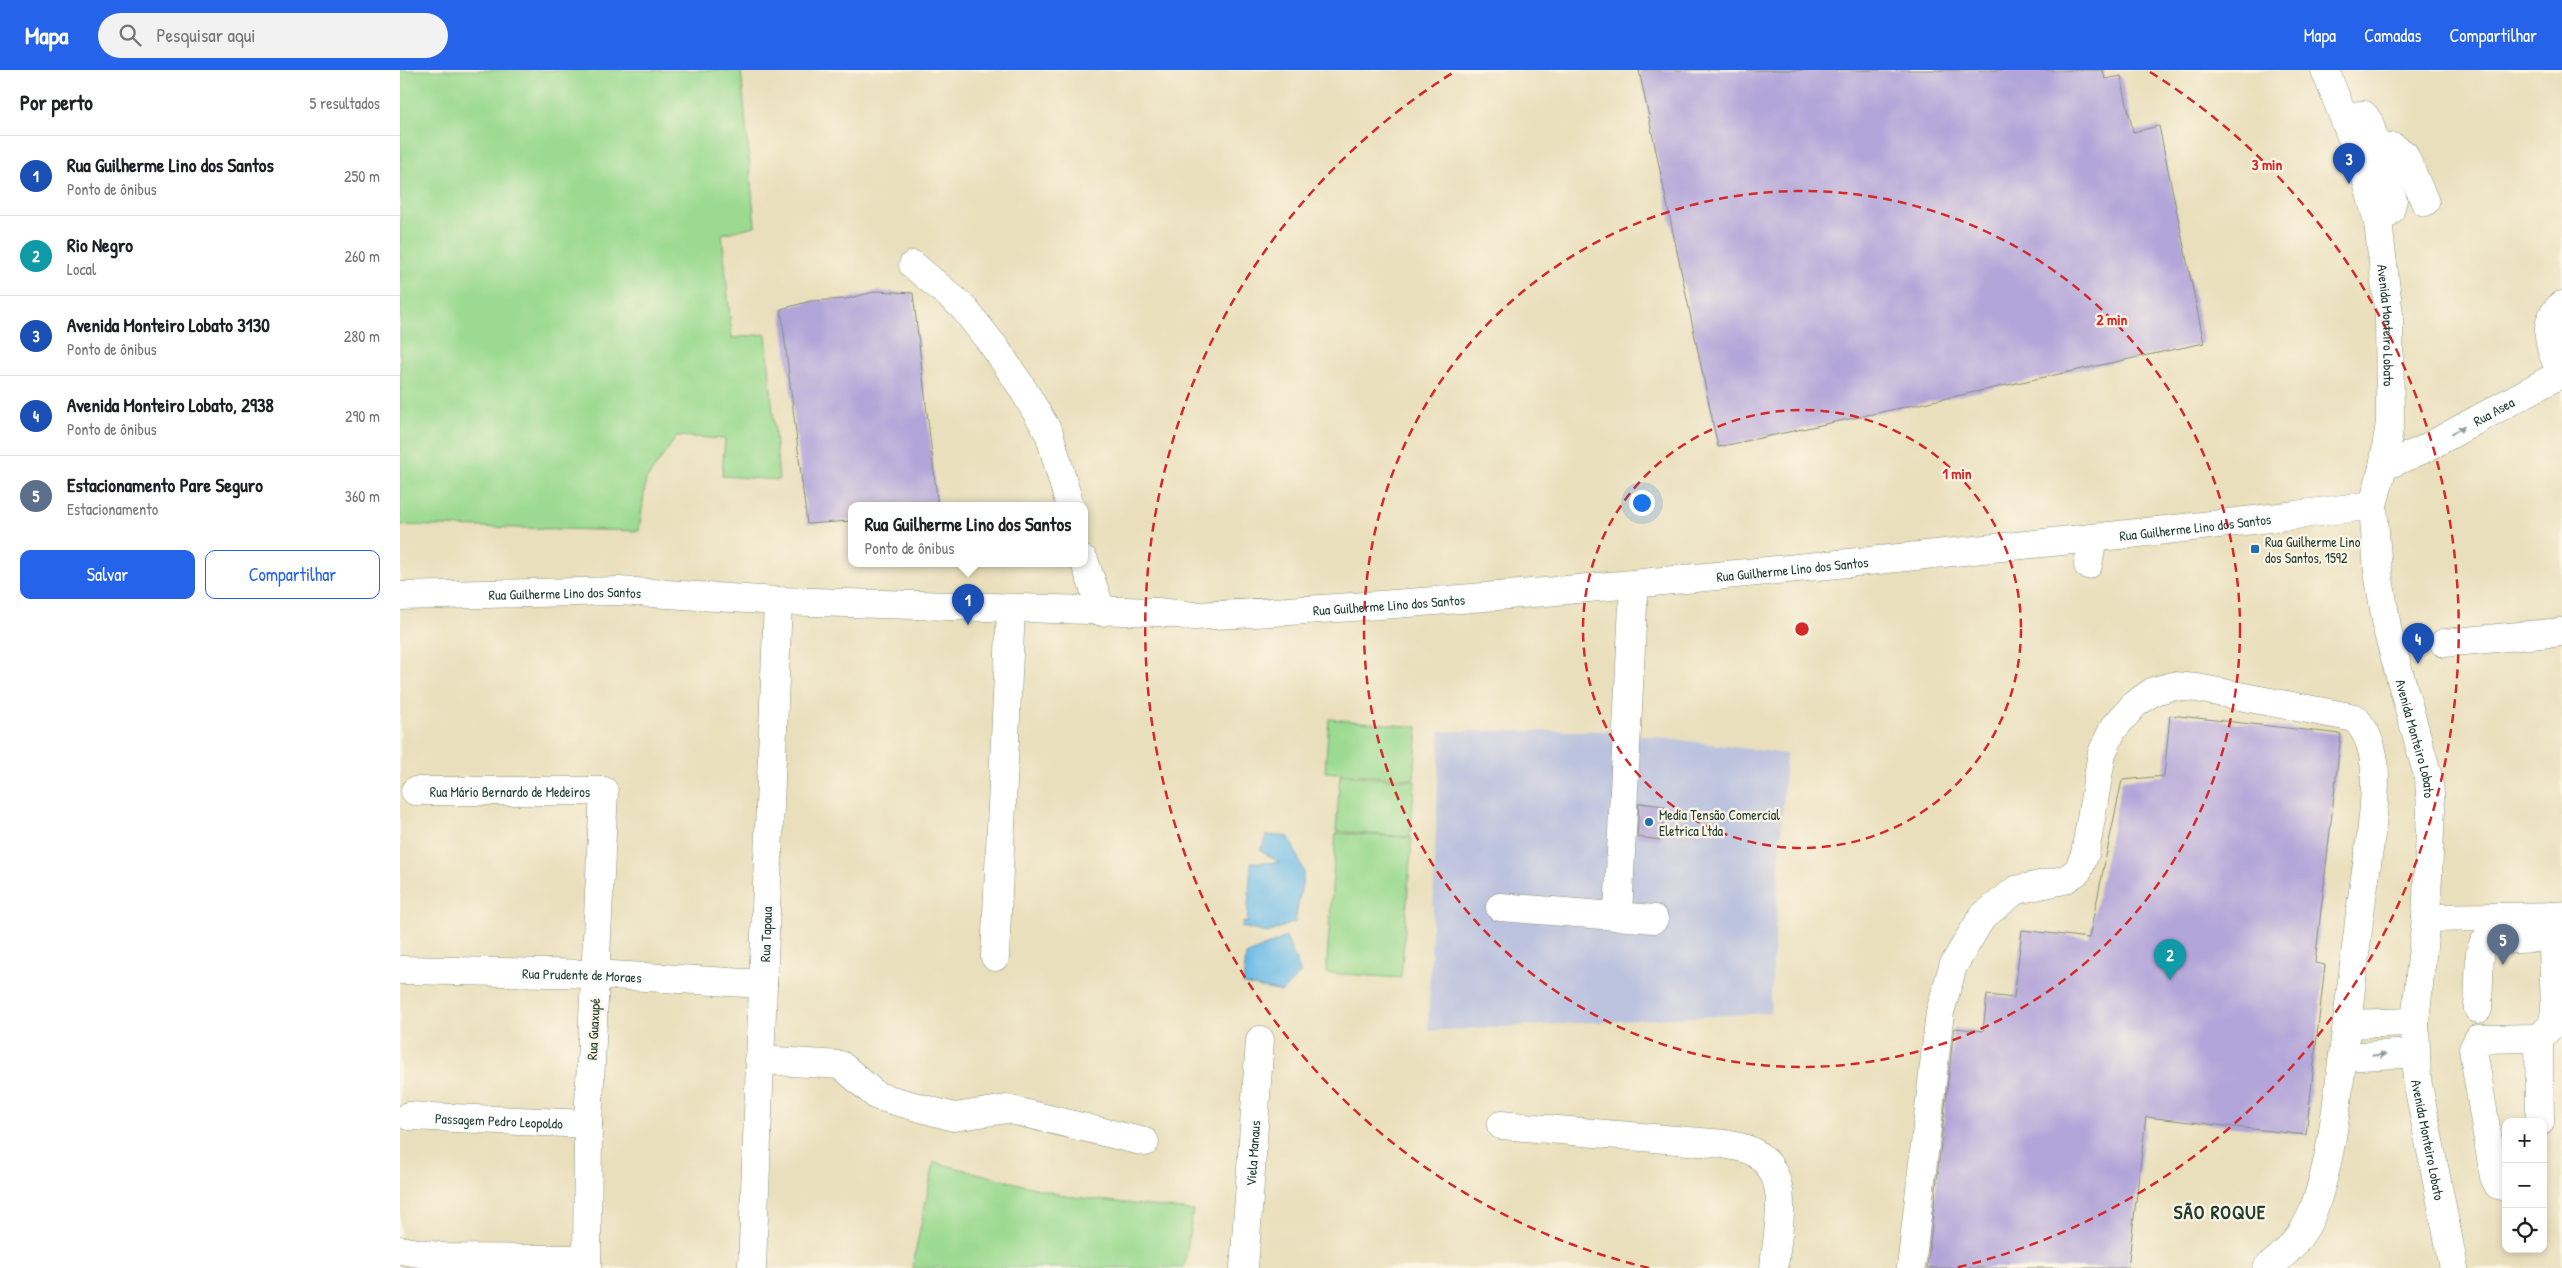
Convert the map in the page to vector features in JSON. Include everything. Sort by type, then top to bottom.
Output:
[{"type":"street","name":"Avenida Monteiro Lobato","points":[[2325,70],[2344,116],[2378,222],[2389,315],[2390,423],[2383,467],[2373,505],[2378,572],[2388,634],[2429,780],[2431,843],[2426,918],[2415,1022],[2415,1053],[2417,1080],[2454,1268]]},
{"type":"street","points":[[2344,116],[2364,115],[2369,122],[2393,200],[2390,211],[2378,222]]},
{"type":"street","points":[[2377,151],[2393,147],[2404,154],[2425,202]]},
{"type":"street","points":[[913,265],[962,306],[996,349],[1021,386],[1049,433],[1069,502]]},
{"type":"street","points":[[2562,305],[2555,310],[2548,328],[2550,349],[2562,373]]},
{"type":"street","name":"Rua Asea","points":[[2383,467],[2424,449],[2562,373]]},
{"type":"street","points":[[2390,423],[2424,449]]},
{"type":"street","name":"Rua Guilherme Lino dos Santos","points":[[400,596],[619,592],[778,602],[1158,612],[1194,616],[1258,613],[1634,584],[2093,538],[2268,519],[2373,505]]},
{"type":"street","points":[[2088,565],[2093,538]]},
{"type":"street","points":[[1086,567],[1102,612]]},
{"type":"street","points":[[1618,915],[1634,584]]},
{"type":"street","name":"Rua Tapaua","points":[[752,1268],[778,602]]},
{"type":"street","points":[[995,957],[1011,608]]},
{"type":"street","points":[[2444,643],[2562,632]]},
{"type":"street","points":[[1911,1268],[1940,1012],[1953,966],[1982,917],[2016,890],[2064,880],[2078,871],[2085,854],[2102,753],[2113,729],[2134,704],[2154,691],[2173,686],[2197,688],[2355,718],[2366,730],[2372,747],[2375,776],[2343,1057],[2327,1166],[2313,1212],[2298,1240],[2282,1258],[2267,1268]]},
{"type":"street","name":"Rua Mário Bernardo de Medeiros","points":[[415,791],[604,791]]},
{"type":"street","name":"Rua Guaxupé","points":[[587,1263],[588,1124],[604,791]]},
{"type":"street","points":[[1500,907],[1654,919]]},
{"type":"street","points":[[2426,918],[2555,923]]},
{"type":"street","points":[[2478,1009],[2480,954],[2483,944],[2487,941],[2555,923]]},
{"type":"street","points":[[2502,1186],[2498,1185],[2494,1177],[2473,1049],[2478,1040],[2539,1038],[2552,1025],[2555,1012],[2555,923]]},
{"type":"street","name":"Rua Prudente de Moraes","points":[[401,970],[595,974],[762,984]]},
{"type":"street","points":[[2347,1024],[2415,1022]]},
{"type":"street","points":[[2539,1038],[2540,1118]]},
{"type":"street","name":"Viela Manaus","points":[[1244,1268],[1260,1040]]},
{"type":"street","points":[[2343,1057],[2415,1053]]},
{"type":"street","points":[[759,1060],[841,1065],[877,1096],[954,1116],[1007,1109],[1145,1142]]},
{"type":"street","name":"Passagem Pedro Leopoldo","points":[[409,1116],[588,1124]]},
{"type":"street","points":[[1500,1125],[1724,1144],[1752,1151],[1770,1165],[1780,1185],[1774,1268]]},
{"type":"street","points":[[400,1250],[450,1258],[500,1262],[587,1263]]},
{"type":"shaded area","points":[[1440,731],[1614,731],[1786,754],[1770,1013],[1428,1031]]},
{"type":"green space","points":[[400,70],[741,70],[755,226],[722,234],[732,338],[766,334],[779,480],[722,476],[725,439],[677,436],[646,480],[639,531],[400,525]]},
{"type":"green space","points":[[1329,719],[1418,727],[1414,779],[1325,772]]},
{"type":"green space","points":[[1340,775],[1415,781],[1410,837],[1336,831]]},
{"type":"green space","points":[[1336,833],[1412,838],[1401,978],[1326,973]]},
{"type":"green space","points":[[934,1162],[1066,1196],[1193,1211],[1184,1268],[912,1268]]},
{"type":"water","points":[[1267,835],[1289,837],[1304,872],[1295,922],[1267,933],[1242,927],[1243,922],[1247,923],[1251,862],[1280,863],[1260,850]]},
{"type":"water","points":[[1286,937],[1301,973],[1282,992],[1243,984],[1246,955]]},
{"type":"building","points":[[1639,70],[2103,70],[2105,79],[2121,76],[2133,132],[2159,126],[2204,343],[1718,447]]},
{"type":"building","points":[[878,291],[913,293],[938,502],[848,502],[848,521],[807,524],[781,309],[811,301],[846,299]]},
{"type":"building","points":[[2170,715],[2341,734],[2315,963],[2325,965],[2306,1135],[2146,1117],[2128,1268],[1927,1268],[1954,1028],[1983,1031],[1987,995],[2014,998],[2022,930],[2089,938],[2122,780],[2164,776]]},
{"type":"building","name":"Media Tensão Comercial Eletrica Ltda","points":[[1639,803],[1665,806],[1661,840],[1637,837]]},
{"type":"place","name":"Avenida Monteiro Lobato 3130","points":[[2349,184]]},
{"type":"place","name":"Rua Guilherme Lino dos Santos, 1592","points":[[2255,549]]},
{"type":"place","name":"Rua Guilherme Lino dos Santos","points":[[968,625]]},
{"type":"place","name":"Avenida Monteiro Lobato, 2938","points":[[2418,664]]},
{"type":"place","name":"Media Tensão Comercial Eletrica Ltda","points":[[1649,822]]},
{"type":"place","name":"Estacionamento Pare Seguro","points":[[2503,965]]},
{"type":"place","name":"Rio Negro","points":[[2170,980]]},
{"type":"district","name":"SÃO ROQUE","points":[[2220,1212]]}]
